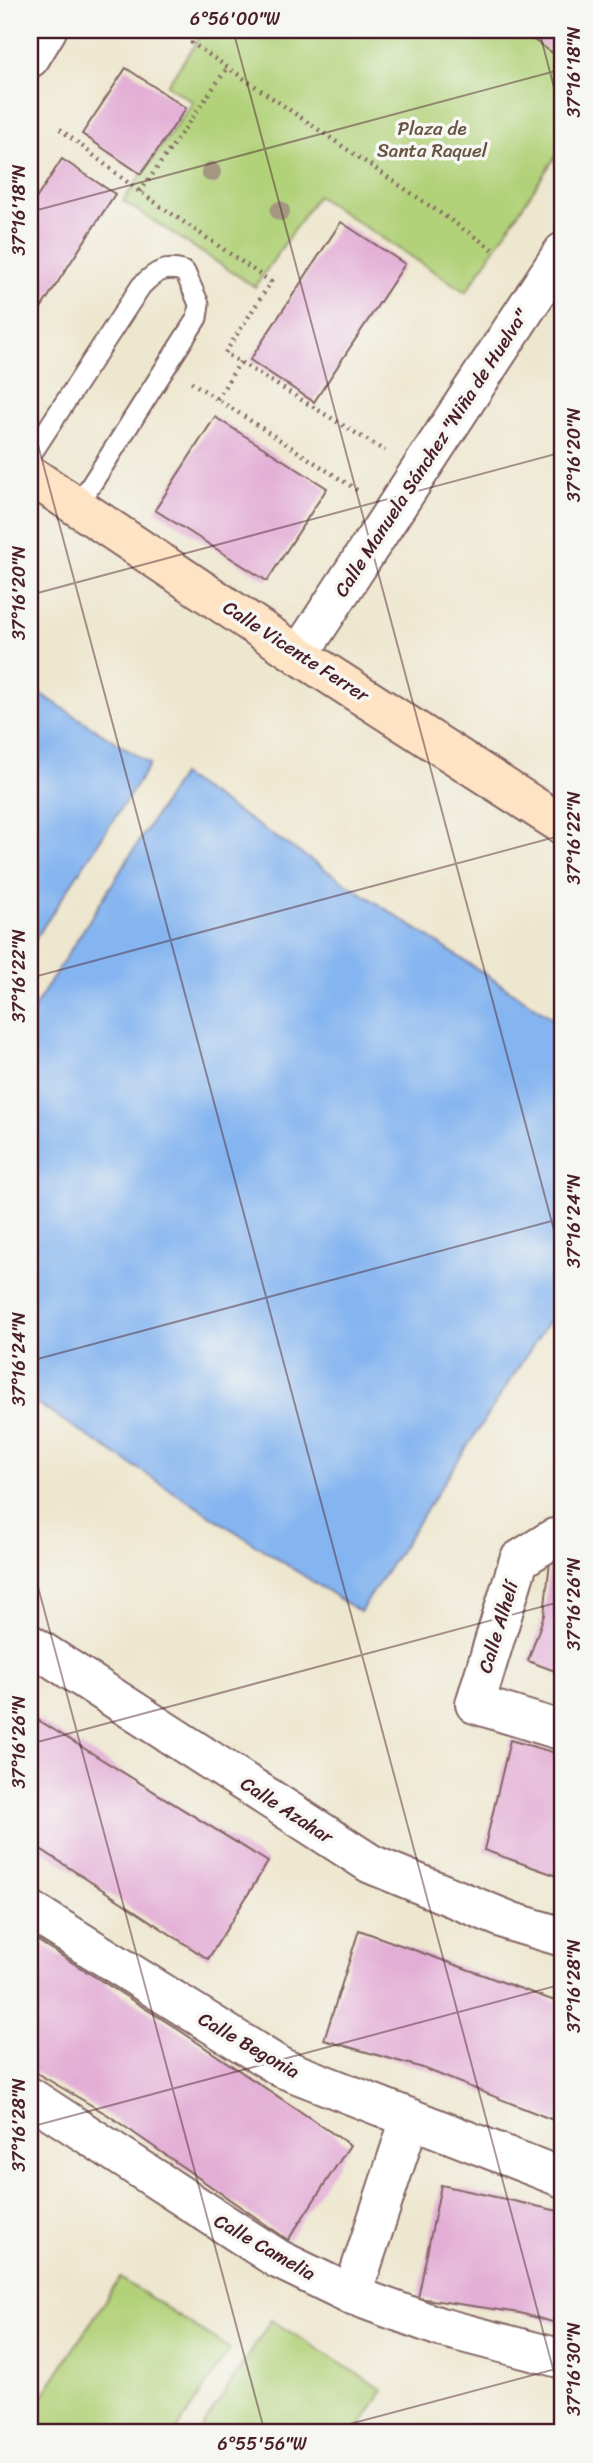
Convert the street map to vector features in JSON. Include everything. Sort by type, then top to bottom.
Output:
[{"type":"street","points":[[30,58],[47,30]]},
{"type":"street","name":"Calle Manuela Sánchez \"Niña de Huelva\"","points":[[299,655],[563,252]]},
{"type":"street","name":"Calle Vicente Ferrer","points":[[30,475],[299,655],[563,825]]},
{"type":"street","name":"Calle Alhelí","points":[[563,1540],[554,1538],[519,1560],[475,1703],[563,1731]]},
{"type":"street","name":"Calle Azahar","points":[[30,1644],[371,1864],[512,1922],[563,1937]]},
{"type":"street","name":"Calle Begonia","points":[[30,1910],[282,2068],[563,2178]]},
{"type":"street","name":"Calle Camelia","points":[[30,2097],[278,2259],[352,2295],[440,2327],[563,2358]]},
{"type":"street","points":[[352,2295],[410,2119]]},
{"type":"lane","points":[[30,456],[141,286],[156,272],[172,267],[185,272],[199,304],[197,318],[77,507]]},
{"type":"path","points":[[200,30],[192,43],[497,252]]},
{"type":"path","points":[[140,192],[228,67]]},
{"type":"path","points":[[60,129],[140,192],[271,282],[225,353],[419,471]]},
{"type":"path","points":[[217,399],[240,362]]},
{"type":"path","points":[[167,367],[392,513]]},
{"type":"green space","name":"Plaza de Santa Raquel","points":[[205,30],[563,30],[563,145],[466,292],[317,196],[255,287],[123,201],[193,102],[167,85]]},
{"type":"green space","points":[[120,2278],[230,2349],[175,2433],[30,2433],[30,2415]]},
{"type":"green space","points":[[271,2320],[383,2390],[356,2433],[199,2433]]},
{"type":"water","points":[[30,687],[150,764],[30,947]]},
{"type":"water","points":[[181,775],[563,1025],[563,1299],[360,1612],[30,1399],[30,1014]]},
{"type":"building","points":[[519,30],[563,30],[563,60]]},
{"type":"building","points":[[126,68],[186,108],[141,174],[82,134]]},
{"type":"building","points":[[62,159],[115,194],[30,325],[30,208]]},
{"type":"building","points":[[341,222],[405,264],[314,402],[250,360]]},
{"type":"building","points":[[215,417],[327,488],[267,581],[155,510]]},
{"type":"building","points":[[550,1561],[563,1564],[563,1674],[528,1661],[544,1615]]},
{"type":"building","points":[[30,1715],[268,1862],[208,1959],[30,1842]]},
{"type":"building","points":[[510,1740],[563,1755],[563,1878],[484,1850]]},
{"type":"building","points":[[359,1930],[563,2004],[563,2124],[423,2068],[324,2040]]},
{"type":"building","points":[[30,1936],[173,2026],[350,2145],[288,2240],[108,2115],[30,2069]]},
{"type":"building","points":[[441,2185],[563,2212],[563,2325],[520,2313],[418,2298]]}]
